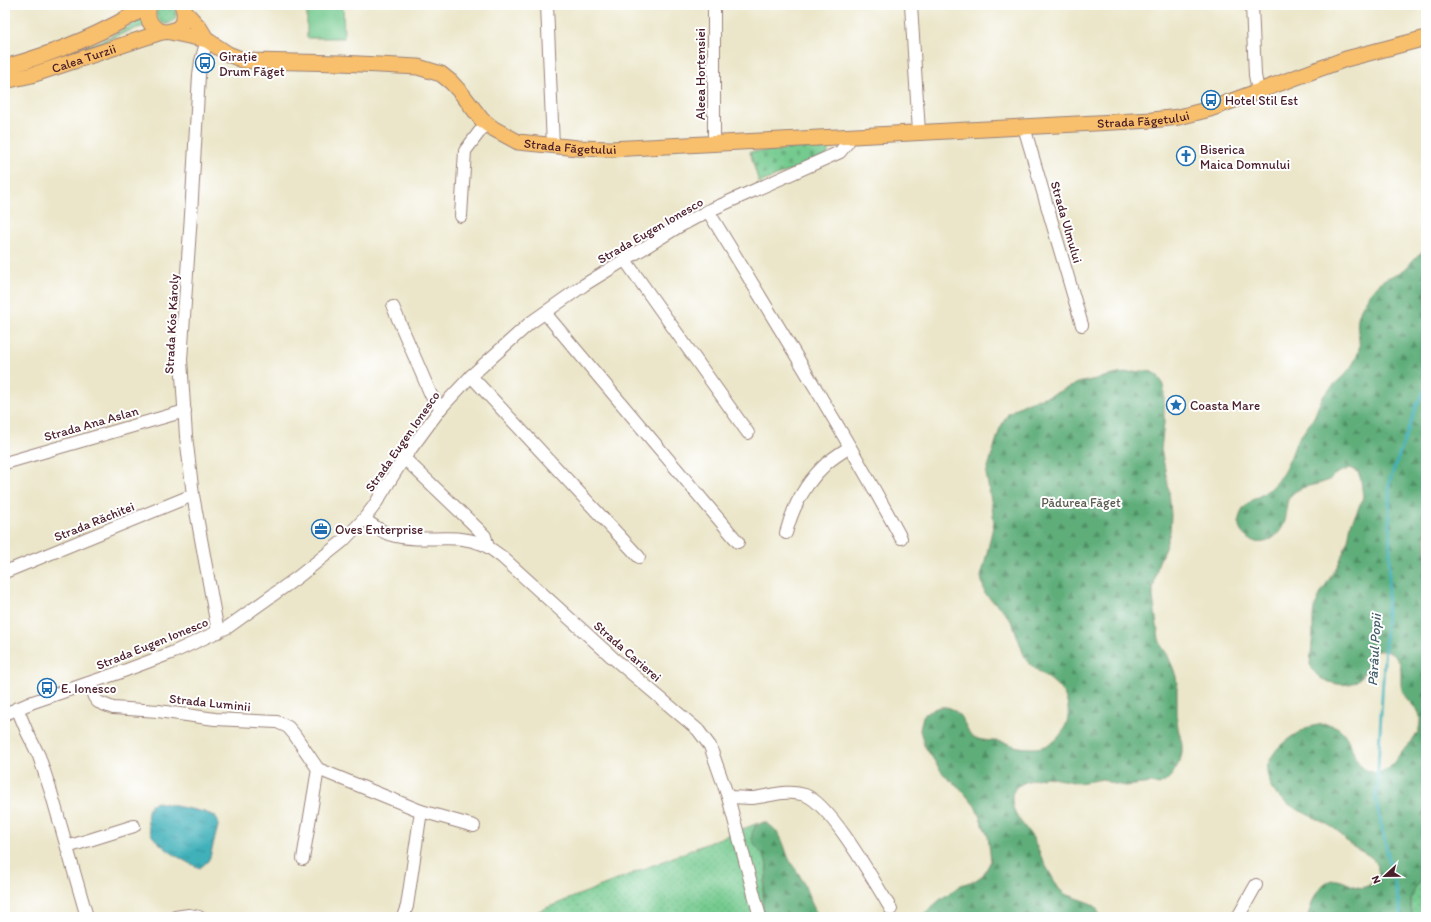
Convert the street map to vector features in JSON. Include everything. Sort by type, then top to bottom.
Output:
[{"type":"main road","name":"Calea Turzii","points":[[149,5],[147,12],[151,25],[156,29],[166,32]]},
{"type":"main road","name":"Calea Turzii","points":[[5,67],[28,61],[63,48],[114,26],[149,5]]},
{"type":"main road","name":"Strada Făgetului","points":[[184,8],[207,40]]},
{"type":"main road","name":"Calea Turzii","points":[[5,81],[32,75],[176,30],[184,19],[184,8]]},
{"type":"main road","name":"Strada Făgetului","points":[[166,32],[207,40],[228,54],[243,60],[254,62],[347,63],[418,67],[441,74],[452,82],[486,123],[494,130],[518,142],[553,146],[611,148],[714,144],[848,135],[1152,120],[1179,117],[1210,109],[1346,59],[1426,38]]},
{"type":"street","points":[[547,5],[553,146]]},
{"type":"street","name":"Aleea Hortensiei","points":[[714,5],[714,144]]},
{"type":"street","points":[[911,5],[919,132]]},
{"type":"street","points":[[1252,5],[1255,75],[1258,91]]},
{"type":"street","name":"Strada Kós Károly","points":[[207,40],[199,75],[181,360],[184,411],[193,495],[218,632]]},
{"type":"street","points":[[460,216],[465,151],[486,123]]},
{"type":"street","name":"Strada Ulmului","points":[[1024,127],[1082,325]]},
{"type":"street","name":"Strada Eugen Ionesco","points":[[5,714],[174,652],[228,627],[318,563],[343,541],[374,506],[404,458],[441,408],[471,376],[530,323],[584,285],[627,262],[678,227],[708,211],[840,152],[848,142],[848,135]]},
{"type":"street","points":[[708,211],[805,369],[901,538]]},
{"type":"street","points":[[627,262],[636,283],[699,377]]},
{"type":"street","points":[[627,262],[748,433]]},
{"type":"street","points":[[393,307],[431,395],[441,408]]},
{"type":"street","points":[[545,312],[738,542]]},
{"type":"street","points":[[471,376],[639,557]]},
{"type":"street","name":"Strada Ana Aslan","points":[[5,462],[184,411]]},
{"type":"street","points":[[786,533],[789,520],[798,498],[827,464],[850,447]]},
{"type":"street","points":[[404,458],[473,524],[484,536],[488,547]]},
{"type":"street","name":"Strada Răchitei","points":[[5,572],[193,495]]},
{"type":"street","name":"Strada Carierei","points":[[364,519],[386,533],[396,536],[406,538],[456,538],[480,543],[488,547],[502,557],[612,657],[698,730],[710,746],[728,798],[760,917]]},
{"type":"street","name":"Strada Luminii","points":[[89,683],[94,697],[98,702],[113,708],[158,711],[215,719],[277,722],[288,727],[318,769]]},
{"type":"street","points":[[18,708],[27,732],[39,756],[51,792],[87,917]]},
{"type":"street","points":[[303,859],[318,769],[421,811],[474,826]]},
{"type":"street","points":[[728,798],[752,798],[784,793],[795,793],[813,799],[823,807],[864,864],[891,909]]},
{"type":"street","points":[[403,917],[407,906],[421,811]]},
{"type":"street","points":[[67,847],[134,826]]},
{"type":"street","points":[[1238,917],[1256,885]]},
{"type":"street","points":[[175,917],[199,917]]},
{"type":"green space","points":[[166,4],[173,7],[176,14],[173,21],[166,24],[159,21],[156,14],[159,7]]},
{"type":"green space","points":[[307,5],[343,5],[344,38],[307,38]]},
{"type":"green space","points":[[142,17],[145,26],[41,65],[5,74],[101,41],[134,24]]},
{"type":"green space","points":[[828,146],[828,155],[759,183],[750,152]]},
{"type":"green space","points":[[1426,250],[1426,877],[1417,885],[1412,895],[1411,905],[1413,917],[1307,917],[1315,897],[1322,886],[1330,881],[1337,880],[1357,887],[1364,887],[1371,884],[1379,875],[1378,868],[1370,856],[1350,844],[1337,831],[1293,807],[1279,797],[1271,787],[1267,772],[1269,762],[1277,749],[1292,736],[1309,727],[1327,724],[1335,726],[1342,731],[1348,740],[1356,760],[1365,770],[1375,773],[1382,772],[1390,767],[1416,736],[1420,718],[1419,713],[1404,695],[1401,686],[1401,669],[1399,661],[1390,652],[1376,651],[1360,678],[1346,684],[1323,680],[1316,674],[1310,664],[1314,608],[1339,563],[1348,540],[1351,524],[1363,496],[1361,480],[1358,472],[1351,468],[1342,471],[1327,481],[1304,487],[1291,495],[1287,504],[1286,517],[1283,526],[1277,535],[1268,541],[1258,542],[1247,538],[1240,529],[1239,518],[1244,508],[1249,503],[1267,491],[1281,476],[1290,460],[1296,443],[1313,419],[1323,396],[1348,371],[1354,362],[1359,350],[1357,324],[1359,313],[1368,297],[1376,286],[1385,279],[1404,270],[1417,256]]},
{"type":"green space","name":"Pădurea Făget","points":[[1150,371],[1157,375],[1162,382],[1164,390],[1164,423],[1161,449],[1169,490],[1171,515],[1170,532],[1158,564],[1153,589],[1153,598],[1159,639],[1176,677],[1177,720],[1182,744],[1180,761],[1172,775],[1159,785],[1151,783],[1126,786],[1110,783],[1103,779],[1079,783],[1046,777],[1023,783],[1016,787],[1012,794],[1014,810],[1033,838],[1043,861],[1059,889],[1065,894],[1095,906],[1101,917],[920,917],[941,899],[961,885],[976,880],[983,875],[991,861],[988,836],[975,806],[960,788],[947,778],[941,771],[924,745],[920,730],[923,716],[939,707],[950,708],[959,715],[969,733],[975,738],[1027,748],[1046,746],[1052,743],[1061,734],[1068,719],[1068,706],[1061,689],[1028,662],[1013,624],[1004,611],[985,594],[981,577],[994,522],[986,474],[1000,428],[1008,414],[1029,402],[1054,394],[1078,383],[1118,374]]},
{"type":"green space","points":[[764,822],[775,829],[781,838],[790,862],[800,875],[814,908],[820,917],[763,917],[763,898],[767,865],[753,841],[752,834],[758,825]]},
{"type":"green space","points":[[758,823],[754,829],[753,839],[764,856],[767,865],[763,891],[763,917],[524,917]]},
{"type":"green space","points":[[1426,877],[1426,917],[1413,917],[1411,905],[1412,895],[1417,885]]},
{"type":"water","points":[[157,802],[204,812],[215,816],[218,820],[218,826],[210,857],[208,861],[200,868],[188,863],[162,846],[151,834],[147,816],[151,804]]},
{"type":"waterway","name":"Pârâul Popii","points":[[1402,917],[1376,802],[1390,555],[1389,483],[1418,402],[1426,388]]},
{"type":"place","name":"Girație Drum Făget","points":[[205,63]]},
{"type":"place","name":"Hotel Stil Est","points":[[1211,100]]},
{"type":"place","name":"Biserica Maica Domnului","points":[[1186,156]]},
{"type":"place","name":"Coasta Mare","points":[[1176,405]]},
{"type":"place","name":"Oves Enterprise","points":[[321,529]]},
{"type":"place","name":"E. Ionesco","points":[[47,688]]}]
